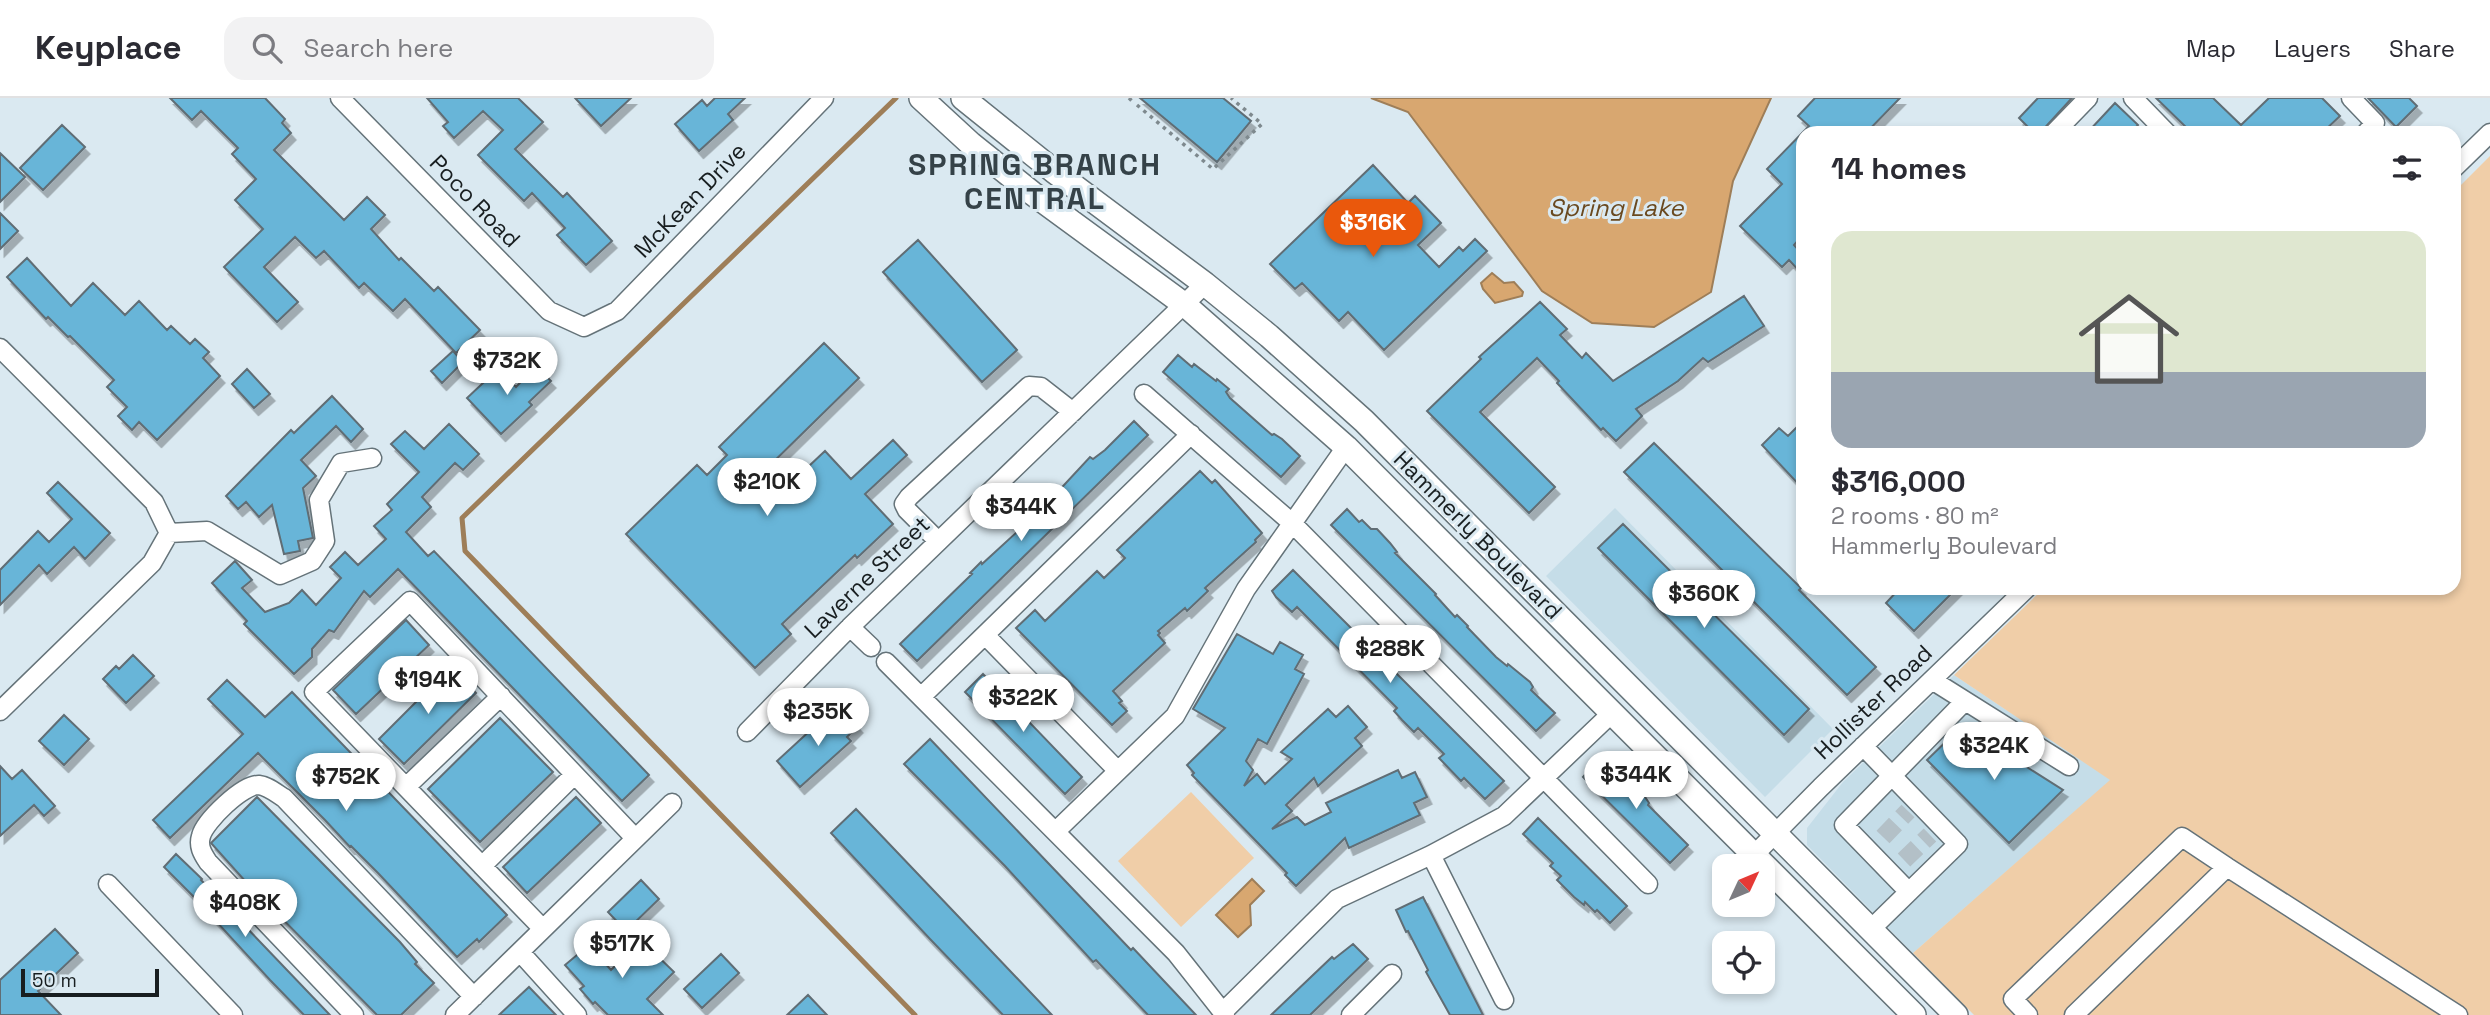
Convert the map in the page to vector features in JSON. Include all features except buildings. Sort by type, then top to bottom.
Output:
[{"type":"main road","name":"Hammerly Boulevard","points":[[963,98],[1055,172],[1205,284],[1269,336],[1364,421],[1956,1015]]},
{"type":"main road","name":"Hammerly Boulevard","points":[[929,105],[1032,193],[1185,305],[1346,447],[1755,854]]},
{"type":"main road","points":[[1346,447],[1364,421]]},
{"type":"main road","points":[[1543,643],[1565,622]]},
{"type":"main road","name":"Hammerly Boulevard","points":[[1775,874],[1914,1015]]},
{"type":"street","name":"Poco Road","points":[[340,98],[549,311],[584,327]]},
{"type":"street","name":"McKean Drive","points":[[584,327],[617,311],[824,98]]},
{"type":"street","points":[[2061,126],[2088,98]]},
{"type":"street","points":[[2133,98],[2161,126]]},
{"type":"street","points":[[2351,98],[2369,126]]},
{"type":"street","points":[[2461,161],[2490,133]]},
{"type":"street","name":"Laverne Street","points":[[747,732],[850,627],[1205,284]]},
{"type":"street","points":[[0,348],[154,502],[169,533]]},
{"type":"street","points":[[939,541],[907,510],[904,504],[908,497],[1029,386],[1041,387],[1073,412]]},
{"type":"street","points":[[1144,394],[1292,523],[1648,884]]},
{"type":"street","points":[[922,697],[1191,435]]},
{"type":"street","points":[[1056,831],[1175,716],[1246,589],[1346,447]]},
{"type":"street","points":[[169,533],[207,531],[280,575],[312,561],[325,541],[319,500],[341,463],[372,458]]},
{"type":"street","points":[[0,711],[152,563],[169,533]]},
{"type":"street","name":"Hollister Road","points":[[1755,854],[2020,595]]},
{"type":"street","points":[[543,929],[314,692],[410,601],[635,838]]},
{"type":"street","points":[[850,627],[871,648]]},
{"type":"street","points":[[985,635],[1118,771]]},
{"type":"street","points":[[886,662],[1176,953],[1224,1014],[1337,899],[1431,855],[1504,816],[1613,712]]},
{"type":"street","points":[[1932,680],[2069,766]]},
{"type":"street","points":[[406,788],[501,696]]},
{"type":"street","points":[[1909,892],[1844,825],[1965,701]]},
{"type":"street","points":[[1863,746],[1891,775],[1913,807],[1935,830],[1958,844],[1871,929]]},
{"type":"street","points":[[482,866],[574,775]]},
{"type":"street","points":[[354,1015],[201,852],[200,838],[205,825],[244,789],[258,785],[272,789],[284,798],[474,997]]},
{"type":"street","points":[[459,1014],[672,803]]},
{"type":"street","points":[[2028,1015],[2014,999],[2182,836],[2458,1015]]},
{"type":"street","points":[[1869,850],[1882,837]]},
{"type":"street","points":[[1431,855],[1504,1000]]},
{"type":"street","points":[[1891,873],[1904,860]]},
{"type":"street","points":[[2074,1015],[2227,867]]},
{"type":"street","points":[[108,884],[233,1015]]},
{"type":"street","points":[[520,952],[577,1015]]},
{"type":"street","points":[[1351,1015],[1392,974]]},
{"type":"path","points":[[1137,105],[1213,169],[1262,124],[1231,98]]},
{"type":"path","points":[[1233,142],[1237,146]]},
{"type":"shaded area","points":[[2490,156],[2490,1015],[1974,1015],[1913,953],[2110,780],[1954,675],[2037,595],[2461,595],[2461,185]]},
{"type":"shaded area","points":[[1615,508],[1833,729],[1765,797],[1546,576]]},
{"type":"shaded area","points":[[1954,675],[2111,780],[1913,953],[1807,845],[1807,828],[1843,782]]},
{"type":"shaded area","points":[[1191,792],[1254,858],[1181,927],[1118,861]]},
{"type":"water","name":"Spring Lake","points":[[1371,98],[1771,98],[1733,181],[1711,292],[1654,327],[1592,323],[1542,291],[1408,112]]},
{"type":"water","points":[[1492,273],[1504,283],[1514,282],[1523,292],[1522,296],[1495,303],[1481,283]]},
{"type":"water","points":[[1252,879],[1264,891],[1250,905],[1251,925],[1238,937],[1216,915]]},
{"type":"waterway","points":[[896,98],[462,518],[465,551],[915,1015]]},
{"type":"tunnel","points":[[1883,837],[1908,811]]},
{"type":"tunnel","points":[[1904,860],[1930,835]]},
{"type":"district","name":"SPRING BRANCH CENTRAL","points":[[1035,181]]}]
